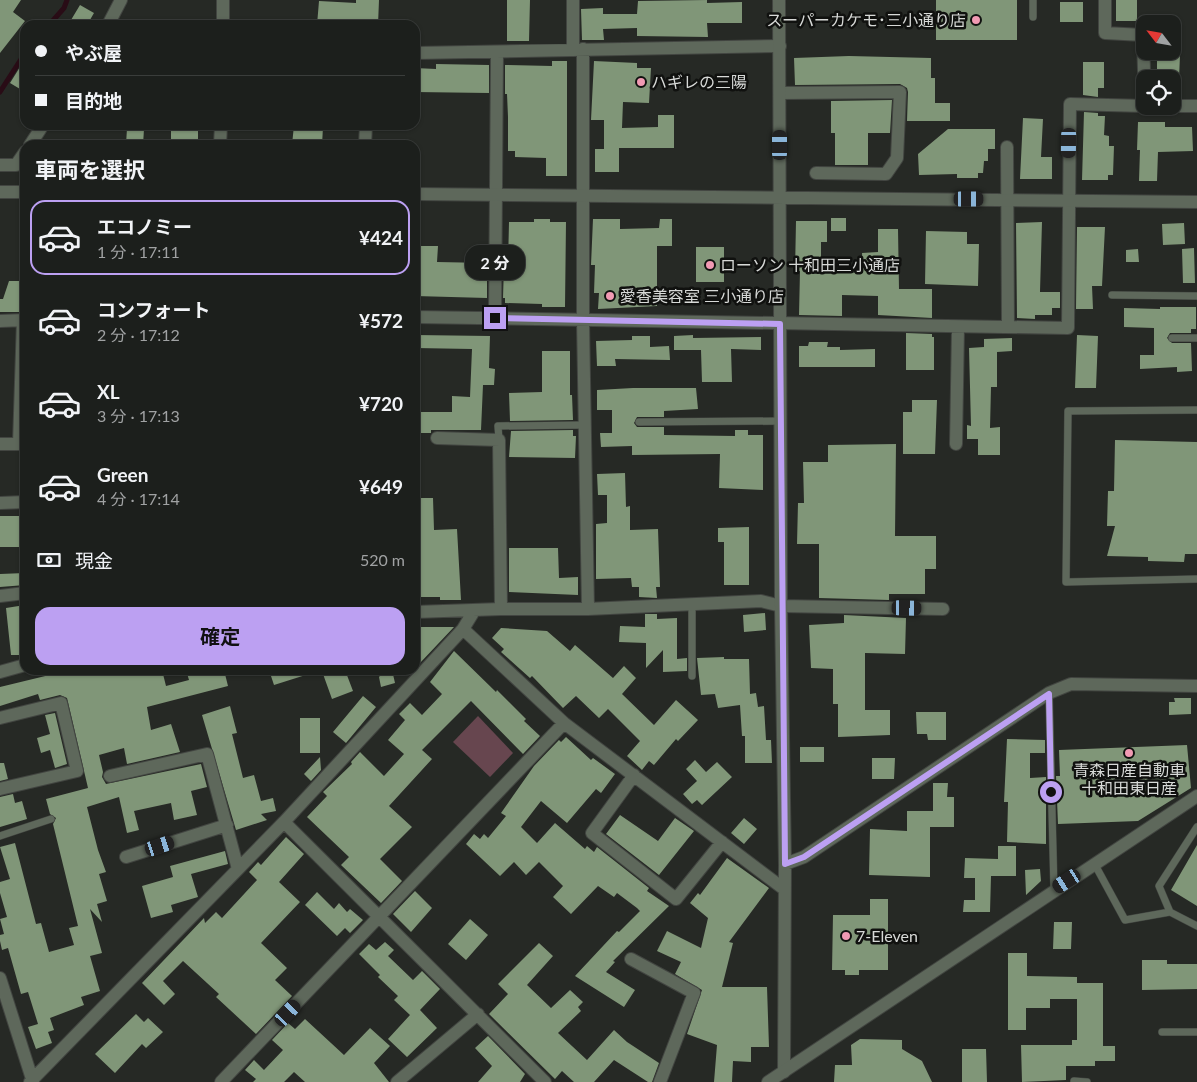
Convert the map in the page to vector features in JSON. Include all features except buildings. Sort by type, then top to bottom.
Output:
[{"type":"street","points":[[111,20],[121,0]]},
{"type":"street","points":[[223,0],[223,20]]},
{"type":"street","points":[[572,0],[578,49],[584,196],[584,425],[588,609]]},
{"type":"street","points":[[779,0],[781,606],[785,864],[784,1077]]},
{"type":"street","points":[[420,317],[958,328],[1068,328],[1070,104],[1145,106],[1143,35],[1105,33],[1105,0]]},
{"type":"street","points":[[420,53],[780,46]]},
{"type":"street","points":[[495,318],[497,52]]},
{"type":"street","points":[[780,93],[900,92],[897,158],[886,174],[816,173]]},
{"type":"street","points":[[1181,106],[1197,106]]},
{"type":"street","points":[[1007,147],[1008,327]]},
{"type":"street","points":[[0,165],[16,165],[20,159]]},
{"type":"street","points":[[0,192],[20,192]]},
{"type":"street","points":[[420,194],[1197,202]]},
{"type":"street","points":[[0,321],[20,320]]},
{"type":"street","points":[[956,444],[958,328]]},
{"type":"street","points":[[0,444],[19,444],[20,419]]},
{"type":"street","points":[[437,438],[499,440],[501,609]]},
{"type":"street","points":[[0,503],[20,502]]},
{"type":"street","points":[[0,596],[20,594]]},
{"type":"street","points":[[420,612],[588,609],[761,601],[781,606],[942,609]]},
{"type":"street","points":[[0,978],[32,1081],[284,822],[464,629],[474,610]]},
{"type":"street","points":[[464,629],[564,723],[784,889]]},
{"type":"street","points":[[0,672],[20,666]]},
{"type":"street","points":[[785,864],[804,857],[1049,694],[1071,684],[1197,686]]},
{"type":"street","points":[[0,718],[61,703],[77,770],[0,789]]},
{"type":"street","points":[[222,1082],[564,723]]},
{"type":"street","points":[[110,776],[207,754],[238,869]]},
{"type":"street","points":[[634,775],[592,833],[676,899],[722,842]]},
{"type":"street","points":[[768,1082],[784,1077],[1054,890],[1197,796]]},
{"type":"street","points":[[284,822],[545,1082]]},
{"type":"street","points":[[126,857],[227,825]]},
{"type":"street","points":[[631,960],[694,994],[660,1082]]},
{"type":"street","points":[[397,1082],[478,1014]]},
{"type":"lane","points":[[1033,0],[1033,17]]},
{"type":"lane","points":[[1112,295],[1197,296]]},
{"type":"lane","points":[[1172,338],[1197,338]]},
{"type":"lane","points":[[1197,410],[1068,410],[1066,582],[1197,579]]},
{"type":"lane","points":[[639,422],[781,421]]},
{"type":"lane","points":[[499,440],[498,426],[584,425]]},
{"type":"lane","points":[[692,604],[692,676]]},
{"type":"lane","points":[[1049,694],[1054,890]]},
{"type":"lane","points":[[0,836],[51,819]]},
{"type":"lane","points":[[1170,912],[1160,886],[1197,827]]},
{"type":"lane","points":[[1094,863],[1124,920],[1170,912],[1197,926]]},
{"type":"lane","points":[[1162,1032],[1197,1032]]},
{"type":"lane","points":[[1074,1081],[1087,1082]]},
{"type":"shaded area","points":[[478,716],[513,753],[490,777],[453,742]]},
{"type":"waterway","points":[[53,20],[64,8],[67,0]]},
{"type":"waterway","points":[[0,92],[20,61]]},
{"type":"place","name":"スーパーカケモ･三小通り店","points":[[976,20]]},
{"type":"place","name":"ハギレの三陽","points":[[641,82]]},
{"type":"place","name":"ローソン 十和田三小通店","points":[[710,265]]},
{"type":"place","name":"愛香美容室 三小通り店","points":[[610,296]]},
{"type":"place","name":"青森日産自動車 十和田東日産","points":[[1129,753]]},
{"type":"place","name":"7-Eleven","points":[[846,936]]},
{"type":"route","points":[[495,318],[780,324],[781,606],[785,864],[804,857],[1049,694],[1051,792]]}]
